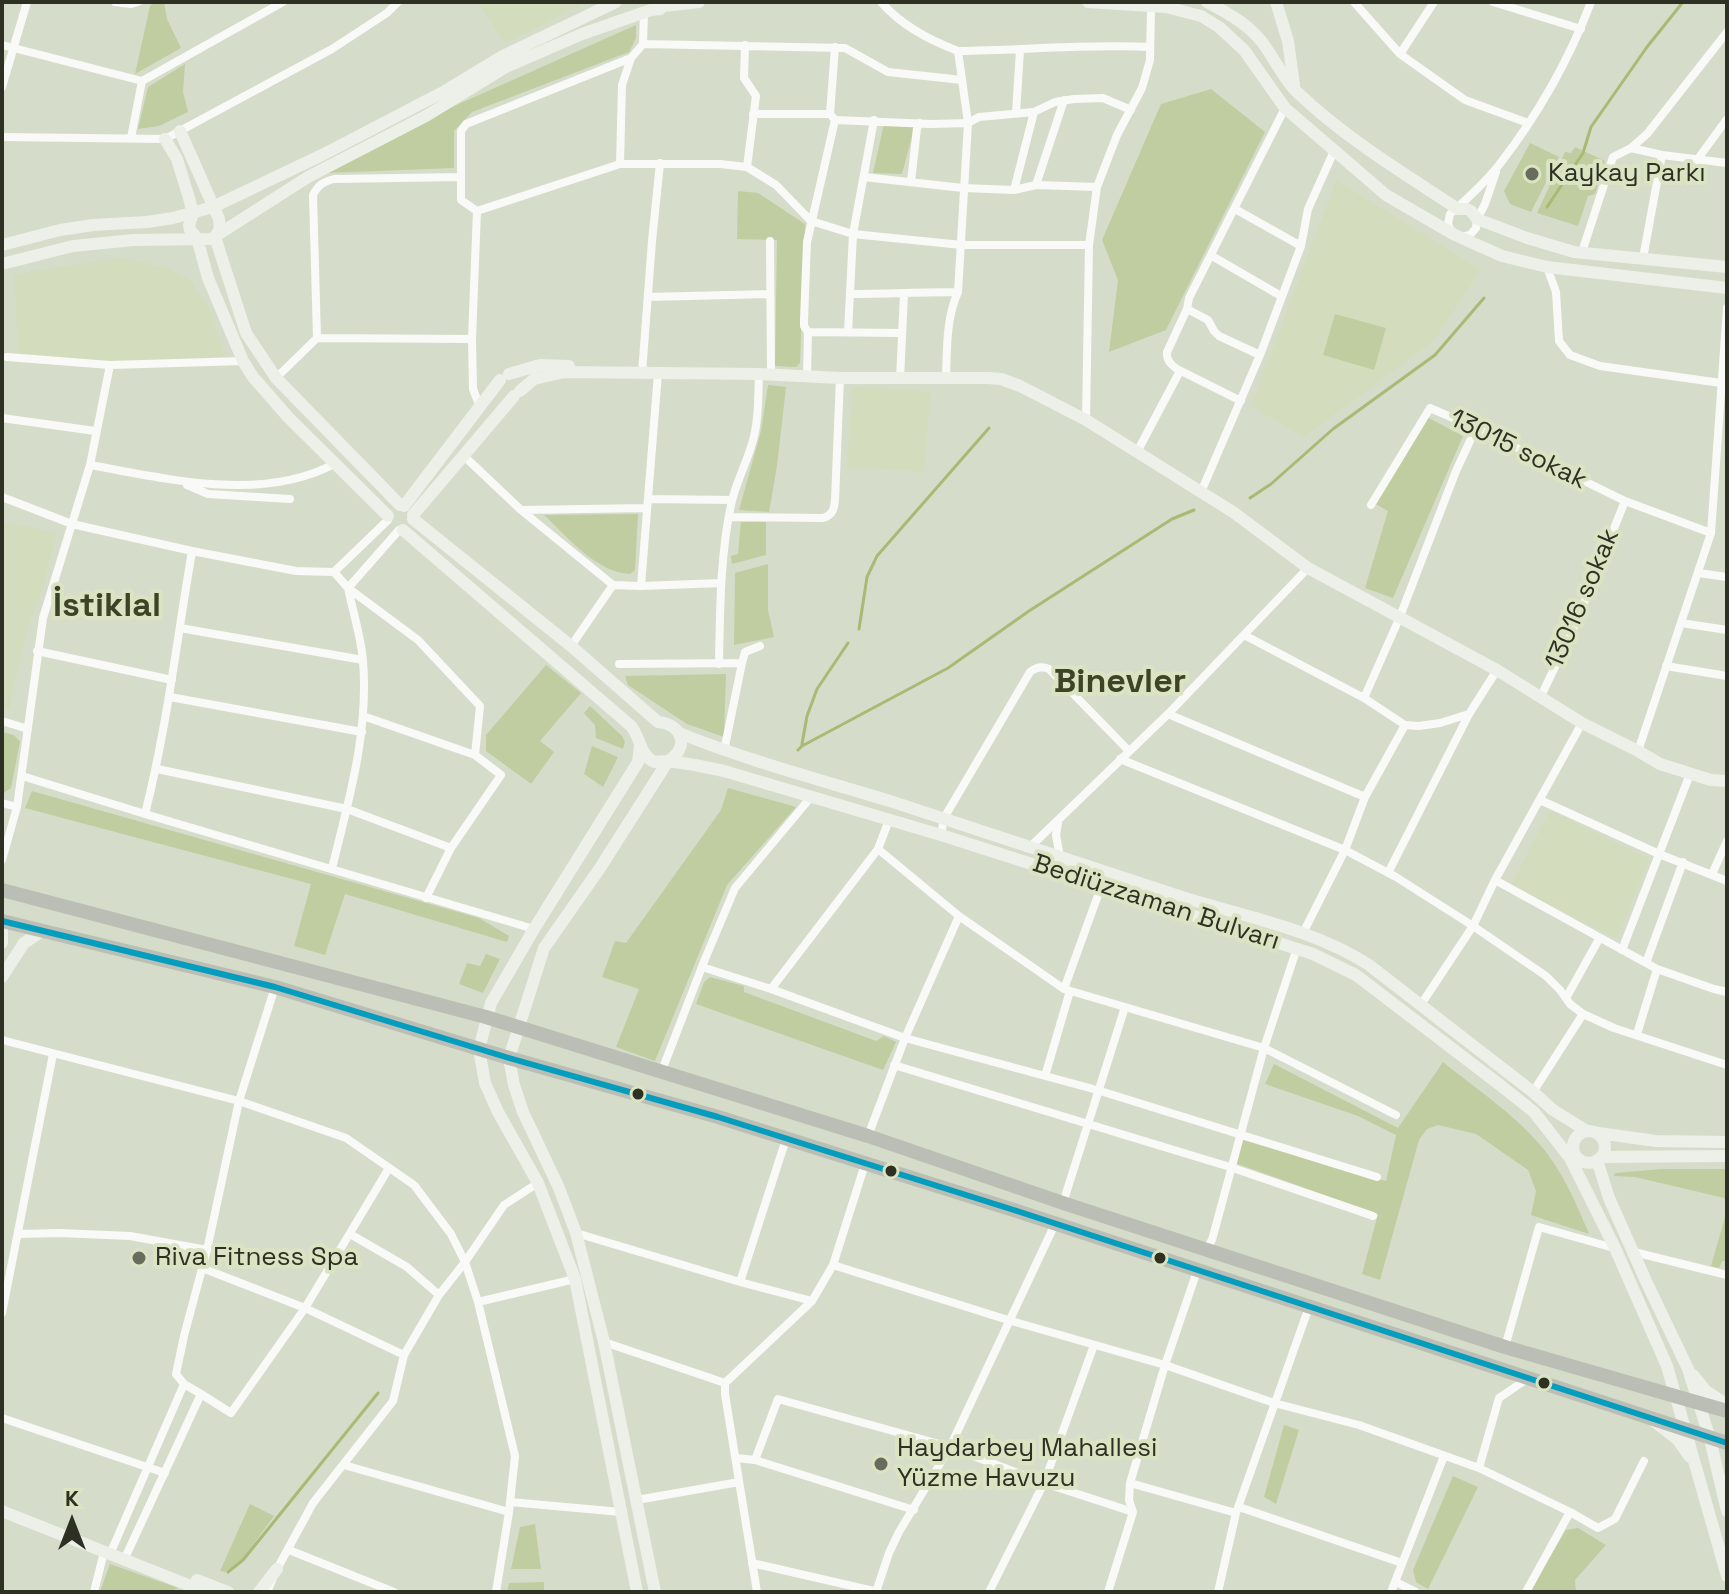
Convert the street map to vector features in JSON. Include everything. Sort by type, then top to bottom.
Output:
[{"type":"main road","points":[[2,890],[486,1017],[868,1136],[1505,1347],[1727,1411]]},
{"type":"main road","points":[[2,921],[275,987],[542,1068],[718,1117],[1727,1443]]},
{"type":"street","points":[[2,87],[27,2]]},
{"type":"street","points":[[115,2],[138,2]]},
{"type":"street","points":[[2,45],[142,81],[283,2]]},
{"type":"street","points":[[2,137],[165,139],[332,49],[387,13],[398,2]]},
{"type":"street","points":[[2,245],[60,230],[173,218],[213,207],[445,91],[503,56],[616,2]]},
{"type":"street","points":[[2,264],[73,246],[134,240],[197,238],[206,241],[308,177],[426,116],[506,67],[645,8],[656,10],[666,4],[699,2]]},
{"type":"street","points":[[881,2],[899,20],[929,40],[958,51],[1092,45],[1150,47]]},
{"type":"street","points":[[1088,2],[1166,7],[1201,16],[1219,27],[1244,50],[1285,108],[1386,195],[1456,235],[1502,256],[1547,267],[1727,288]]},
{"type":"street","points":[[1207,2],[1235,17],[1260,39],[1294,89],[1317,109],[1389,164],[1458,209],[1467,209],[1477,219],[1527,238],[1582,252],[1727,267]]},
{"type":"street","points":[[1276,2],[1288,41],[1294,89]]},
{"type":"street","points":[[1354,2],[1400,54],[1465,100],[1528,123]]},
{"type":"street","points":[[1400,54],[1434,2]]},
{"type":"street","points":[[1493,2],[1581,29]]},
{"type":"street","points":[[1498,167],[1473,232],[1465,237],[1456,235],[1448,219],[1498,167],[1528,123],[1566,60],[1591,2]]},
{"type":"street","points":[[1086,420],[1089,245],[1097,187],[1117,135],[1142,88],[1150,60],[1151,6]]},
{"type":"street","points":[[620,164],[622,85],[631,58],[643,44],[645,8]]},
{"type":"street","points":[[1260,39],[1274,39],[1284,29]]},
{"type":"street","points":[[1582,252],[1613,157],[1631,148],[1647,134],[1727,32]]},
{"type":"street","points":[[643,44],[845,48],[888,72],[962,80]]},
{"type":"street","points":[[745,45],[744,78],[756,96],[747,167]]},
{"type":"street","points":[[807,377],[808,332],[804,320],[807,242],[832,117],[835,47]]},
{"type":"street","points":[[1016,113],[1020,50]]},
{"type":"street","points":[[946,378],[951,317],[958,292],[968,123],[958,51]]},
{"type":"street","points":[[477,211],[461,200],[461,131],[466,124],[631,58]]},
{"type":"street","points":[[131,138],[142,81]]},
{"type":"street","points":[[753,114],[968,123],[979,117],[1034,112],[1064,100],[1103,98],[1131,110]]},
{"type":"street","points":[[1036,185],[1064,100]]},
{"type":"street","points":[[1241,401],[1180,371],[1166,356],[1189,298],[1285,108]]},
{"type":"street","points":[[1014,190],[1034,112]]},
{"type":"street","points":[[1697,160],[1727,119]]},
{"type":"street","points":[[848,332],[853,234],[874,120]]},
{"type":"street","points":[[911,182],[920,123]]},
{"type":"street","points":[[180,131],[220,224],[215,237]]},
{"type":"street","points":[[165,139],[177,159],[189,198],[193,214],[190,230],[197,238],[206,271],[243,361],[253,377],[388,518],[392,527],[401,530],[631,726],[647,759],[661,763],[668,761]]},
{"type":"street","points":[[1631,148],[1727,163]]},
{"type":"street","points":[[1201,492],[1260,355],[1301,246],[1308,209],[1334,151]]},
{"type":"street","points":[[1643,258],[1662,155]]},
{"type":"street","points":[[642,373],[660,163]]},
{"type":"street","points":[[477,211],[620,164],[720,164],[747,167],[776,185],[811,221],[853,234],[962,245],[1089,245]]},
{"type":"street","points":[[317,338],[313,195],[317,187],[334,179],[460,177]]},
{"type":"street","points":[[864,177],[963,188],[1014,190],[1036,185],[1097,187]]},
{"type":"street","points":[[207,193],[228,200]]},
{"type":"street","points":[[173,218],[184,209],[189,198]]},
{"type":"street","points":[[1235,209],[1301,246]]},
{"type":"street","points":[[477,211],[472,339],[473,389],[480,407]]},
{"type":"street","points":[[224,266],[223,246],[227,233],[238,222]]},
{"type":"street","points":[[215,237],[246,333],[276,378],[408,511],[658,722],[670,724],[679,733],[679,752],[668,761],[600,868],[544,948],[509,1058],[523,1112],[559,1188],[576,1233],[604,1342],[655,1592]]},
{"type":"street","points":[[173,239],[184,242],[194,251],[206,271]]},
{"type":"street","points":[[719,664],[721,583],[729,517],[754,437],[765,375],[770,241]]},
{"type":"street","points":[[1212,256],[1281,296]]},
{"type":"street","points":[[1547,267],[1556,292],[1559,341],[1570,355],[1600,366],[1721,383]]},
{"type":"street","points":[[850,294],[958,292]]},
{"type":"street","points":[[648,297],[770,294]]},
{"type":"street","points":[[900,379],[904,294]]},
{"type":"street","points":[[1638,751],[1711,533],[1727,308]]},
{"type":"street","points":[[1187,309],[1208,320],[1219,336],[1260,355]]},
{"type":"street","points":[[808,332],[901,333]]},
{"type":"street","points":[[276,378],[317,338],[472,339]]},
{"type":"street","points":[[7,357],[110,365],[243,361]]},
{"type":"street","points":[[2,860],[17,807],[43,618],[90,465],[110,365]]},
{"type":"street","points":[[348,588],[401,530],[410,527],[408,511],[480,407],[505,377],[540,365],[596,367],[627,373]]},
{"type":"street","points":[[1137,452],[1180,371]]},
{"type":"street","points":[[408,511],[464,456],[517,394],[534,379],[564,372],[988,378],[1011,382],[1086,420],[1201,492],[1252,525],[1308,568],[1497,670],[1582,723],[1660,764],[1711,780],[1727,781]]},
{"type":"street","points":[[641,586],[658,373]]},
{"type":"street","points":[[505,377],[501,391],[507,396],[517,394]]},
{"type":"street","points":[[505,377],[519,377],[522,384],[517,394]]},
{"type":"street","points":[[729,517],[823,518],[833,512],[840,378]]},
{"type":"street","name":"13015 sokak","points":[[1371,505],[1430,408],[1625,501],[1711,533]]},
{"type":"street","points":[[2,430],[4,419],[95,431]]},
{"type":"street","points":[[1364,698],[1476,428]]},
{"type":"street","points":[[464,456],[521,510],[613,585],[721,583]]},
{"type":"street","points":[[90,465],[179,481],[235,486],[315,474],[336,463]]},
{"type":"street","points":[[179,481],[208,494],[290,499]]},
{"type":"street","points":[[2,497],[72,524],[296,571],[334,572],[388,518],[392,508],[408,511]]},
{"type":"street","points":[[521,510],[732,500]]},
{"type":"street","name":"13016 sokak","points":[[1541,696],[1576,623],[1625,501]]},
{"type":"street","points":[[145,814],[170,697],[192,551]]},
{"type":"street","points":[[1030,847],[1168,714],[1308,568]]},
{"type":"street","points":[[334,572],[348,588],[418,640],[480,706],[475,755]]},
{"type":"street","points":[[1698,573],[1727,577]]},
{"type":"street","points":[[571,646],[613,585]]},
{"type":"street","points":[[332,868],[347,809],[363,716],[363,660],[348,588]]},
{"type":"street","points":[[1681,623],[1727,630]]},
{"type":"street","points":[[180,628],[363,660]]},
{"type":"street","points":[[1244,635],[1364,698],[1405,725],[1440,723],[1469,714]]},
{"type":"street","points":[[724,751],[745,652],[760,646]]},
{"type":"street","points":[[37,651],[172,680]]},
{"type":"street","points":[[619,664],[742,663]]},
{"type":"street","points":[[1666,666],[1727,676]]},
{"type":"street","points":[[941,835],[944,818],[1035,668],[1049,669],[1129,751]]},
{"type":"street","points":[[1388,873],[1469,714],[1497,670]]},
{"type":"street","points":[[170,697],[362,732]]},
{"type":"street","points":[[1168,714],[1365,797]]},
{"type":"street","points":[[363,716],[475,755],[501,775],[451,848],[426,898]]},
{"type":"street","points":[[2,721],[28,729]]},
{"type":"street","points":[[637,1592],[575,1279],[538,1183],[498,1112],[483,1073],[479,1049],[491,1003],[638,762],[646,727],[658,722]]},
{"type":"street","points":[[1420,1006],[1473,926],[1582,723]]},
{"type":"street","points":[[1303,933],[1345,850],[1365,797],[1405,725]]},
{"type":"street","name":"Bediüzzaman Bulvarı","points":[[679,733],[724,751],[944,818],[1202,904],[1303,933],[1363,962],[1553,1110],[1592,1132],[1656,1141],[1727,1142]]},
{"type":"street","points":[[1120,759],[1345,850],[1473,926],[1546,976],[1583,1014],[1614,1028],[1727,1065]]},
{"type":"street","name":"Bediüzzaman Bulvarı","points":[[668,761],[724,771],[941,835],[1297,948],[1343,967],[1371,985],[1534,1112],[1576,1163],[1667,1366],[1727,1576]]},
{"type":"street","points":[[157,769],[347,809],[451,848]]},
{"type":"street","points":[[1622,950],[1690,774]]},
{"type":"street","points":[[22,776],[534,929]]},
{"type":"street","points":[[661,1073],[735,888],[811,797]]},
{"type":"street","points":[[1540,800],[1727,881]]},
{"type":"street","points":[[2,803],[17,807]]},
{"type":"street","points":[[771,989],[878,849],[889,820]]},
{"type":"street","points":[[1058,822],[1056,835],[1060,857]]},
{"type":"street","points":[[1712,874],[1727,841]]},
{"type":"street","points":[[878,849],[959,916],[1067,990],[1264,1048],[1396,1115]]},
{"type":"street","points":[[1646,963],[1683,862]]},
{"type":"street","points":[[1495,880],[1657,969],[1727,992]]},
{"type":"street","points":[[1045,1076],[1067,990],[1101,887]]},
{"type":"street","points":[[868,1136],[905,1038],[959,916]]},
{"type":"street","points":[[2,929],[2,943]]},
{"type":"street","points":[[2,977],[24,943],[42,931]]},
{"type":"street","points":[[1566,998],[1599,939]]},
{"type":"street","points":[[1206,1249],[1212,1240],[1264,1048],[1297,948]]},
{"type":"street","points":[[702,967],[905,1038],[1097,1090],[1377,1177]]},
{"type":"street","points":[[1637,1034],[1657,969]]},
{"type":"street","points":[[275,987],[239,1101],[207,1250],[184,1336],[176,1374],[184,1384],[231,1413],[305,1308],[389,1168]]},
{"type":"street","points":[[1063,1203],[1125,1007]]},
{"type":"street","points":[[1533,1092],[1583,1014]]},
{"type":"street","points":[[2,1040],[239,1101],[346,1138],[414,1185],[451,1234],[465,1262],[478,1302],[515,1456],[496,1592]]},
{"type":"street","points":[[457,1042],[483,1073]]},
{"type":"street","points":[[2,1311],[53,1054]]},
{"type":"street","points":[[894,1065],[1230,1167],[1373,1216]]},
{"type":"street","points":[[514,1085],[515,1078],[523,1071],[542,1068]]},
{"type":"street","points":[[1727,1156],[1599,1159],[1576,1163],[1573,1148],[1575,1138],[1582,1132],[1592,1132],[1604,1143],[1599,1159],[1609,1198],[1688,1369],[1710,1439],[1727,1511]]},
{"type":"street","points":[[740,1282],[786,1139]]},
{"type":"street","points":[[757,1592],[725,1383],[812,1301],[833,1265],[865,1164]]},
{"type":"street","points":[[259,1592],[289,1550],[313,1503],[393,1401],[404,1355],[439,1295],[504,1205],[538,1183]]},
{"type":"street","points":[[1528,1223],[1615,1248]]},
{"type":"street","points":[[752,1563],[876,1592],[899,1532],[950,1447],[1055,1224]]},
{"type":"street","points":[[1505,1347],[1539,1227]]},
{"type":"street","points":[[576,1233],[812,1301]]},
{"type":"street","points":[[18,1234],[130,1236],[207,1250]]},
{"type":"street","points":[[350,1234],[407,1267],[439,1295]]},
{"type":"street","points":[[1633,1252],[1727,1275]]},
{"type":"street","points":[[833,1265],[1165,1365],[1274,1403],[1359,1425],[1479,1468],[1598,1528],[1615,1519],[1644,1461]]},
{"type":"street","points":[[202,1268],[305,1308],[404,1355]]},
{"type":"street","points":[[1108,1592],[1133,1512],[1129,1500],[1130,1483],[1197,1271]]},
{"type":"street","points":[[478,1302],[575,1279]]},
{"type":"street","points":[[1218,1592],[1238,1510],[1309,1307]]},
{"type":"street","points":[[604,1342],[725,1383]]},
{"type":"street","points":[[989,1592],[1044,1483],[1094,1345]]},
{"type":"street","points":[[1649,1388],[1663,1382],[1667,1366]]},
{"type":"street","points":[[1688,1369],[1706,1391],[1727,1405]]},
{"type":"street","points":[[1479,1468],[1499,1398],[1527,1379]]},
{"type":"street","points":[[94,1592],[107,1553],[184,1384]]},
{"type":"street","points":[[124,1560],[201,1394]]},
{"type":"street","points":[[755,1460],[778,1399],[950,1447],[1044,1483],[1133,1512]]},
{"type":"street","points":[[1645,1417],[1677,1439],[1696,1469]]},
{"type":"street","points":[[2,1418],[165,1473]]},
{"type":"street","points":[[1391,1592],[1444,1456]]},
{"type":"street","points":[[1719,1476],[1727,1457]]},
{"type":"street","points":[[736,1458],[755,1460],[914,1510]]},
{"type":"street","points":[[344,1465],[509,1507],[621,1512]]},
{"type":"street","points":[[637,1500],[739,1482]]},
{"type":"street","points":[[1130,1483],[1238,1510],[1402,1563]]},
{"type":"street","points":[[2,1511],[206,1592]]},
{"type":"street","points":[[1526,1592],[1570,1512]]},
{"type":"street","points":[[289,1550],[394,1592]]},
{"type":"street","points":[[124,1560],[189,1577],[228,1592]]},
{"type":"street","points":[[267,1592],[277,1569]]},
{"type":"street","points":[[1396,1582],[1416,1592]]},
{"type":"shaded area","points":[[154,2],[164,2],[167,19],[181,48],[135,74],[150,6]]},
{"type":"shaded area","points":[[478,2],[587,2],[504,44]]},
{"type":"shaded area","points":[[636,25],[636,38],[629,52],[472,112],[454,131],[454,168],[325,173],[434,115]]},
{"type":"shaded area","points":[[185,64],[183,92],[188,112],[159,126],[138,129],[148,87]]},
{"type":"shaded area","points":[[1211,89],[1265,132],[1166,330],[1109,352],[1118,280],[1102,240],[1161,104]]},
{"type":"shaded area","points":[[884,124],[915,125],[902,174],[873,173]]},
{"type":"shaded area","name":"Kaykay Parkı","points":[[1530,143],[1559,157],[1531,212],[1510,204],[1504,191]]},
{"type":"shaded area","points":[[1575,147],[1605,161],[1595,194],[1588,196],[1578,226],[1537,213],[1565,152],[1571,153]]},
{"type":"shaded area","points":[[1336,180],[1481,270],[1434,341],[1304,437],[1251,406]]},
{"type":"shaded area","points":[[738,191],[758,193],[805,224],[800,363],[796,367],[775,366],[777,240],[737,239]]},
{"type":"shaded area","points":[[122,257],[167,268],[191,280],[212,314],[227,361],[82,361],[18,353],[14,274]]},
{"type":"shaded area","points":[[1335,314],[1386,328],[1374,370],[1323,355]]},
{"type":"shaded area","points":[[768,385],[786,387],[769,512],[739,510],[761,431]]},
{"type":"shaded area","points":[[853,386],[931,392],[924,472],[846,467]]},
{"type":"shaded area","points":[[1423,415],[1463,436],[1393,598],[1365,588],[1388,511],[1374,503]]},
{"type":"shaded area","points":[[638,514],[635,570],[630,574],[617,572],[594,560],[544,515]]},
{"type":"shaded area","points":[[2,521],[57,533],[44,584],[27,630],[9,709],[2,711]]},
{"type":"shaded area","points":[[741,522],[766,522],[766,555],[732,564],[731,556],[738,554]]},
{"type":"shaded area","points":[[768,564],[768,610],[774,637],[734,645],[735,573]]},
{"type":"shaded area","points":[[546,665],[581,693],[540,741],[554,752],[531,784],[486,751],[486,735]]},
{"type":"shaded area","points":[[726,674],[724,737],[687,724],[628,685],[625,676]]},
{"type":"shaded area","points":[[590,706],[622,736],[625,742],[623,749],[596,738],[595,725],[584,713]]},
{"type":"shaded area","points":[[2,732],[14,735],[20,742],[11,788],[2,794]]},
{"type":"shaded area","points":[[592,746],[618,757],[603,787],[584,774]]},
{"type":"shaded area","points":[[728,788],[796,807],[727,885],[655,1061],[616,1047],[639,989],[602,977],[615,941],[626,943],[721,810]]},
{"type":"shaded area","points":[[32,791],[479,918],[509,936],[507,942],[345,894],[325,955],[294,946],[311,884],[25,808]]},
{"type":"shaded area","points":[[1550,810],[1650,859],[1617,939],[1511,885]]},
{"type":"shaded area","points":[[486,954],[500,959],[483,993],[459,984],[467,963],[480,966]]},
{"type":"shaded area","points":[[710,977],[744,986],[744,992],[876,1041],[884,1036],[896,1042],[883,1070],[696,1004],[704,982]]},
{"type":"shaded area","points":[[1443,1062],[1535,1139],[1565,1181],[1589,1234],[1531,1215],[1536,1191],[1528,1170],[1476,1134],[1438,1125],[1427,1129],[1419,1140],[1380,1280],[1362,1274],[1378,1214],[1235,1163],[1242,1140],[1386,1181],[1396,1135],[1358,1116],[1265,1084],[1274,1064],[1398,1128]]},
{"type":"shaded area","points":[[1727,1169],[1727,1202],[1724,1198],[1635,1177],[1614,1176],[1615,1173]]},
{"type":"shaded area","points":[[1727,1210],[1727,1261],[1722,1261],[1719,1268],[1711,1266]]},
{"type":"shaded area","points":[[1284,1425],[1299,1430],[1276,1504],[1264,1497]]},
{"type":"shaded area","points":[[1453,1476],[1478,1487],[1428,1589],[1416,1582],[1413,1570]]},
{"type":"shaded area","points":[[250,1504],[274,1516],[242,1560],[225,1572],[220,1571]]},
{"type":"shaded area","points":[[535,1524],[541,1569],[511,1569],[520,1527]]},
{"type":"shaded area","points":[[1578,1528],[1606,1545],[1575,1580],[1576,1592],[1529,1592],[1566,1530]]},
{"type":"shaded area","points":[[110,1564],[178,1588],[169,1592],[100,1592]]},
{"type":"shaded area","points":[[544,1582],[544,1592],[507,1592],[509,1583]]},
{"type":"waterway","points":[[1547,207],[1583,153],[1591,127],[1683,2]]},
{"type":"waterway","points":[[1250,498],[1271,484],[1333,429],[1435,355],[1484,298]]},
{"type":"waterway","points":[[859,629],[867,577],[877,556],[989,428]]},
{"type":"waterway","points":[[798,750],[948,668],[1029,611],[1172,519],[1194,510]]},
{"type":"waterway","points":[[802,744],[807,716],[817,689],[848,643]]},
{"type":"waterway","points":[[228,1572],[243,1560],[378,1393]]},
{"type":"transit line","points":[[2,921],[275,987],[718,1117],[1017,1211],[1727,1443]]},
{"type":"place","name":"Kaykay Parkı","points":[[1532,174]]},
{"type":"place","name":"Riva Fitness Spa","points":[[139,1258]]},
{"type":"place","name":"Haydarbey Mahallesi Yüzme Havuzu","points":[[881,1464]]},
{"type":"district","name":"İstiklal","points":[[107,607]]},
{"type":"district","name":"Binevler","points":[[1120,683]]}]
